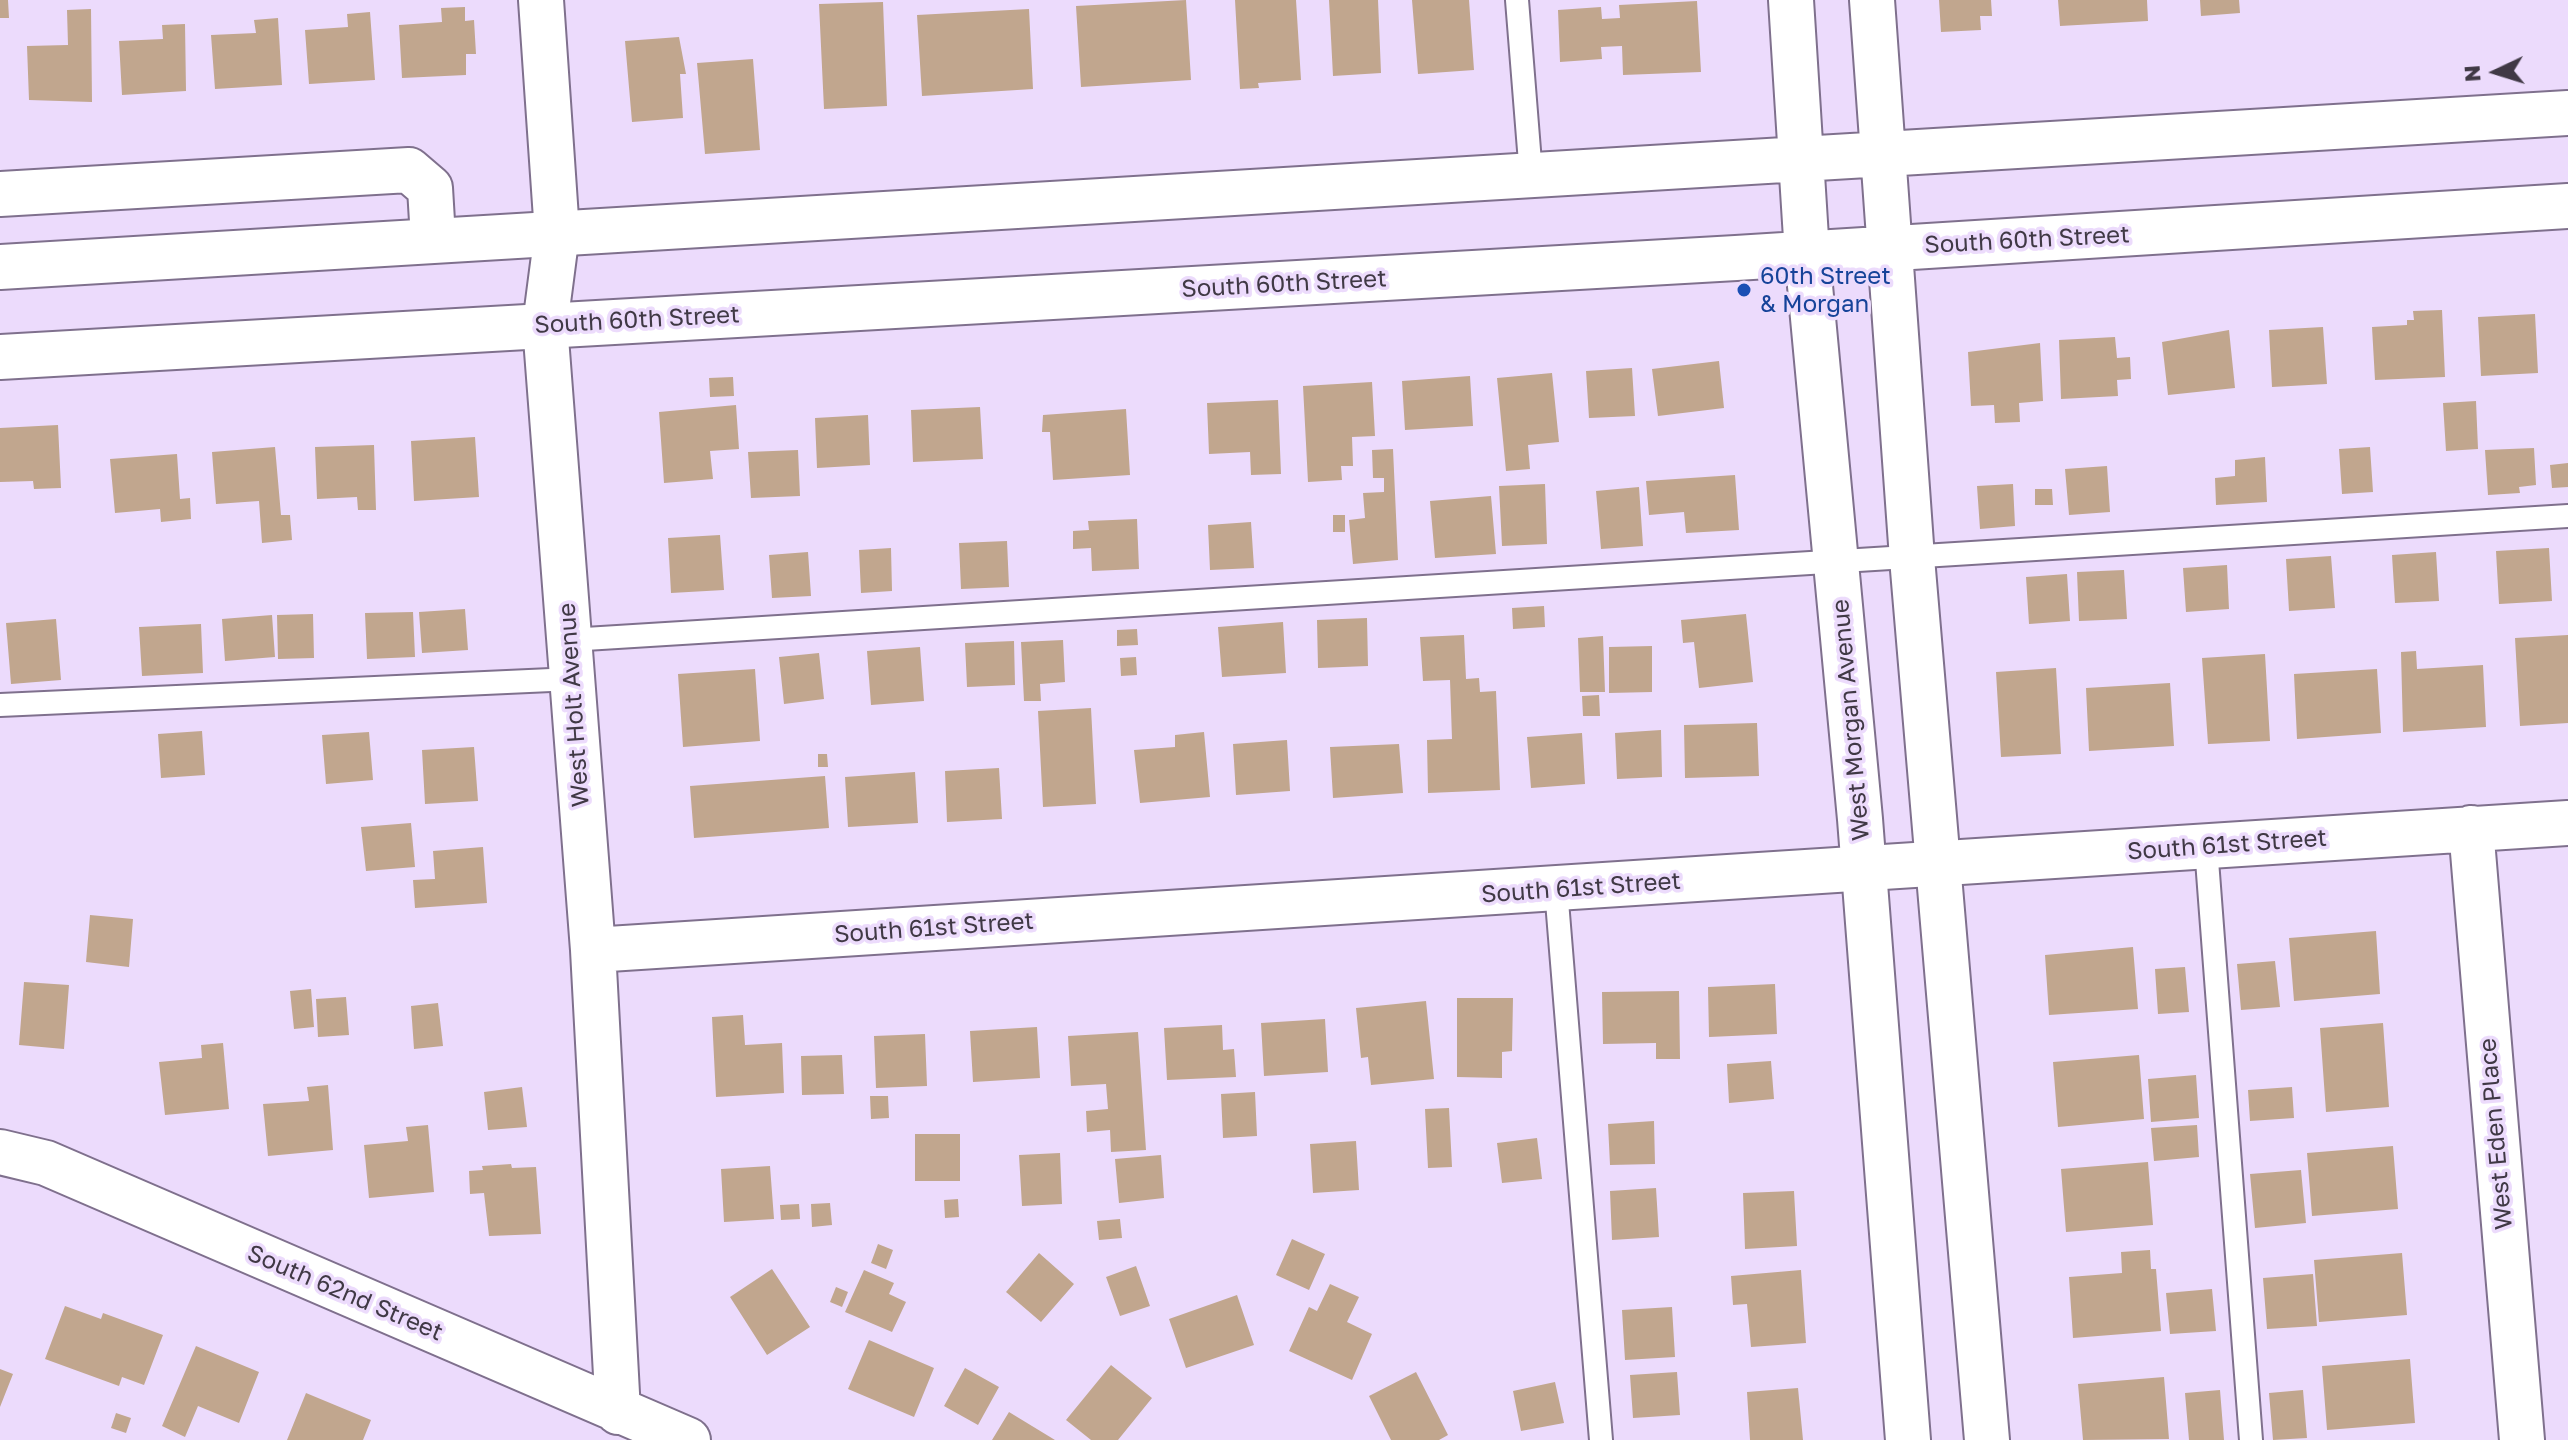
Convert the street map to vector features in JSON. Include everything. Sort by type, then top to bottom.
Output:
[{"type":"street","name":"West Holt Avenue","points":[[541,0],[557,233],[545,325],[593,950],[618,1412]]},
{"type":"street","name":"West Morgan Avenue","points":[[1791,0],[1807,254],[1864,870],[1908,1440]]},
{"type":"street","points":[[1872,0],[1912,558],[1987,1440]]},
{"type":"street","points":[[0,267],[433,238],[2568,113]]},
{"type":"street","points":[[0,194],[409,170],[430,188],[433,238]]},
{"type":"street","name":"South 60th Street","points":[[0,357],[1807,254],[2568,206]]},
{"type":"street","name":"South 61st Street","points":[[593,950],[1939,866],[2568,823]]},
{"type":"street","name":"West Eden Place","points":[[2471,828],[2522,1440]]},
{"type":"street","name":"South 62nd Street","points":[[0,1152],[46,1163],[688,1440]]},
{"type":"lane","points":[[1517,0],[1531,175]]},
{"type":"lane","points":[[0,705],[1836,560],[1912,558],[2568,516]]},
{"type":"lane","points":[[2206,847],[2251,1440]]},
{"type":"lane","points":[[1556,889],[1601,1440]]},
{"type":"building","points":[[0,0],[8,0],[9,18],[0,18]]},
{"type":"building","points":[[1186,0],[1191,80],[1081,87],[1076,6]]},
{"type":"building","points":[[1235,0],[1296,0],[1301,80],[1258,83],[1259,88],[1240,89]]},
{"type":"building","points":[[1329,0],[1378,0],[1381,73],[1333,76]]},
{"type":"building","points":[[1412,0],[1469,0],[1474,70],[1418,74]]},
{"type":"building","points":[[1939,0],[1991,0],[1992,16],[1980,16],[1981,30],[1941,32]]},
{"type":"building","points":[[2058,0],[2147,0],[2148,21],[2060,26]]},
{"type":"building","points":[[2200,0],[2239,0],[2240,13],[2201,16]]},
{"type":"building","points":[[1697,1],[1701,72],[1623,75],[1622,46],[1601,47],[1602,59],[1560,62],[1558,10],[1601,7],[1602,19],[1620,18],[1619,5]]},
{"type":"building","points":[[883,2],[887,106],[824,109],[819,4]]},
{"type":"building","points":[[465,7],[465,21],[474,20],[476,54],[466,54],[466,75],[402,78],[399,25],[442,22],[441,8]]},
{"type":"building","points":[[91,9],[92,102],[29,100],[27,46],[68,45],[67,10]]},
{"type":"building","points":[[1029,9],[1033,89],[922,96],[917,15]]},
{"type":"building","points":[[370,12],[375,80],[309,84],[305,30],[348,27],[347,14]]},
{"type":"building","points":[[278,18],[282,85],[215,89],[211,35],[256,33],[254,20]]},
{"type":"building","points":[[185,24],[186,91],[122,95],[119,41],[163,39],[162,25]]},
{"type":"building","points":[[679,37],[686,74],[680,74],[683,118],[632,122],[625,41]]},
{"type":"building","points":[[753,59],[760,150],[705,154],[697,63]]},
{"type":"building","points":[[2442,310],[2445,377],[2375,380],[2372,327],[2407,325],[2407,320],[2414,320],[2413,311]]},
{"type":"building","points":[[2535,314],[2538,373],[2481,376],[2478,317]]},
{"type":"building","points":[[2323,327],[2327,384],[2272,387],[2269,330]]},
{"type":"building","points":[[2229,330],[2235,388],[2168,395],[2162,342]]},
{"type":"building","points":[[2115,337],[2117,358],[2130,357],[2131,379],[2117,380],[2118,396],[2061,399],[2059,340]]},
{"type":"building","points":[[2040,343],[2043,401],[2019,403],[2020,422],[1995,423],[1994,405],[1971,406],[1968,352]]},
{"type":"building","points":[[1719,361],[1724,408],[1658,416],[1652,369]]},
{"type":"building","points":[[1632,368],[1635,416],[1589,418],[1586,371]]},
{"type":"building","points":[[1552,373],[1559,442],[1528,445],[1530,469],[1506,471],[1497,378]]},
{"type":"building","points":[[1470,376],[1473,426],[1405,430],[1402,381]]},
{"type":"building","points":[[733,377],[734,396],[710,397],[709,378]]},
{"type":"building","points":[[1372,382],[1375,436],[1352,437],[1353,466],[1341,466],[1342,480],[1308,482],[1303,386]]},
{"type":"building","points":[[1278,400],[1281,474],[1251,475],[1250,452],[1209,454],[1207,403]]},
{"type":"building","points":[[2476,401],[2478,449],[2446,451],[2443,403]]},
{"type":"building","points":[[736,405],[739,449],[710,451],[713,479],[664,483],[659,412]]},
{"type":"building","points":[[980,407],[983,459],[913,462],[911,410]]},
{"type":"building","points":[[1126,409],[1130,475],[1053,480],[1050,432],[1042,432],[1043,415]]},
{"type":"building","points":[[868,415],[870,465],[817,468],[815,418]]},
{"type":"building","points":[[58,425],[61,488],[34,489],[33,481],[0,482],[0,428]]},
{"type":"building","points":[[475,437],[479,497],[414,501],[411,441]]},
{"type":"building","points":[[374,445],[376,510],[358,510],[357,497],[317,499],[315,447]]},
{"type":"building","points":[[275,447],[281,515],[290,515],[292,540],[262,543],[259,501],[216,504],[212,452]]},
{"type":"building","points":[[2370,447],[2373,492],[2342,494],[2339,449]]},
{"type":"building","points":[[2534,448],[2536,485],[2519,487],[2520,493],[2488,495],[2485,450]]},
{"type":"building","points":[[1393,449],[1398,560],[1353,564],[1349,520],[1365,518],[1363,493],[1384,492],[1384,478],[1373,478],[1372,450]]},
{"type":"building","points":[[798,450],[800,496],[751,498],[748,452]]},
{"type":"building","points":[[177,454],[180,499],[190,498],[191,519],[161,522],[160,509],[115,513],[110,459]]},
{"type":"building","points":[[2265,457],[2267,502],[2216,505],[2215,478],[2235,476],[2235,460]]},
{"type":"building","points":[[2568,463],[2568,487],[2552,488],[2550,465]]},
{"type":"building","points":[[2107,466],[2110,512],[2069,515],[2065,469]]},
{"type":"building","points":[[1735,475],[1739,530],[1686,533],[1684,512],[1649,515],[1646,481]]},
{"type":"building","points":[[1545,484],[1547,544],[1502,546],[1499,486]]},
{"type":"building","points":[[2013,484],[2015,526],[1980,529],[1977,486]]},
{"type":"building","points":[[1639,487],[1643,546],[1601,549],[1596,491]]},
{"type":"building","points":[[2035,489],[2052,489],[2053,505],[2035,505]]},
{"type":"building","points":[[1491,496],[1496,554],[1435,558],[1430,501]]},
{"type":"building","points":[[1333,515],[1345,515],[1345,532],[1333,532]]},
{"type":"building","points":[[1137,519],[1139,569],[1092,571],[1091,548],[1073,549],[1073,531],[1089,530],[1088,521]]},
{"type":"building","points":[[1251,522],[1254,568],[1210,570],[1208,525]]},
{"type":"building","points":[[720,535],[724,590],[671,593],[668,538]]},
{"type":"building","points":[[1007,541],[1009,587],[961,589],[959,543]]},
{"type":"building","points":[[891,548],[892,591],[861,593],[859,550]]},
{"type":"building","points":[[2549,548],[2552,601],[2499,604],[2496,551]]},
{"type":"building","points":[[808,552],[811,596],[772,598],[769,555]]},
{"type":"building","points":[[2436,552],[2439,601],[2395,603],[2392,555]]},
{"type":"building","points":[[2331,556],[2335,608],[2289,611],[2286,559]]},
{"type":"building","points":[[2227,565],[2229,609],[2186,612],[2183,568]]},
{"type":"building","points":[[2124,570],[2127,619],[2079,621],[2077,572]]},
{"type":"building","points":[[2067,574],[2070,621],[2029,624],[2026,577]]},
{"type":"building","points":[[1544,606],[1545,627],[1513,629],[1512,608]]},
{"type":"building","points":[[465,609],[468,650],[422,653],[419,612]]},
{"type":"building","points":[[413,612],[415,657],[367,659],[365,613]]},
{"type":"building","points":[[313,614],[314,658],[278,659],[277,615]]},
{"type":"building","points":[[1746,614],[1753,682],[1699,688],[1694,642],[1683,643],[1681,620]]},
{"type":"building","points":[[272,615],[275,657],[225,661],[222,619]]},
{"type":"building","points":[[1367,618],[1368,666],[1318,668],[1317,620]]},
{"type":"building","points":[[56,619],[61,680],[11,684],[6,623]]},
{"type":"building","points":[[1283,622],[1286,673],[1222,677],[1218,627]]},
{"type":"building","points":[[201,624],[203,673],[142,676],[139,627]]},
{"type":"building","points":[[1137,629],[1138,645],[1117,646],[1117,630]]},
{"type":"building","points":[[1464,635],[1466,679],[1479,678],[1480,692],[1496,691],[1500,790],[1428,793],[1427,740],[1452,739],[1450,680],[1423,681],[1420,637]]},
{"type":"building","points":[[2568,635],[2568,723],[2520,726],[2515,638]]},
{"type":"building","points":[[1603,636],[1605,692],[1580,692],[1578,638]]},
{"type":"building","points":[[1063,640],[1065,682],[1040,684],[1041,701],[1024,701],[1021,642]]},
{"type":"building","points":[[1014,641],[1015,685],[967,687],[965,643]]},
{"type":"building","points":[[1652,646],[1652,692],[1609,693],[1609,647]]},
{"type":"building","points":[[920,647],[924,701],[871,705],[867,651]]},
{"type":"building","points":[[2416,651],[2417,669],[2483,665],[2486,727],[2403,732],[2401,652]]},
{"type":"building","points":[[819,653],[824,699],[784,704],[779,657]]},
{"type":"building","points":[[2265,654],[2270,741],[2208,744],[2202,658]]},
{"type":"building","points":[[1136,657],[1137,675],[1121,676],[1120,658]]},
{"type":"building","points":[[2056,668],[2061,754],[2001,757],[1996,672]]},
{"type":"building","points":[[755,669],[760,741],[683,747],[678,674]]},
{"type":"building","points":[[2377,669],[2381,733],[2297,739],[2294,674]]},
{"type":"building","points":[[2170,683],[2174,746],[2089,751],[2086,688]]},
{"type":"building","points":[[1599,695],[1600,716],[1583,716],[1582,696]]},
{"type":"building","points":[[1091,708],[1096,804],[1043,807],[1038,711]]},
{"type":"building","points":[[1757,723],[1759,776],[1685,778],[1684,725]]},
{"type":"building","points":[[1661,730],[1662,777],[1617,779],[1615,733]]},
{"type":"building","points":[[202,731],[205,775],[161,778],[158,734]]},
{"type":"building","points":[[369,732],[373,780],[326,784],[322,735]]},
{"type":"building","points":[[1204,732],[1210,797],[1140,803],[1134,750],[1175,747],[1175,735]]},
{"type":"building","points":[[1582,733],[1585,784],[1531,788],[1527,737]]},
{"type":"building","points":[[1287,740],[1290,791],[1236,795],[1233,744]]},
{"type":"building","points":[[1399,744],[1403,793],[1333,798],[1330,747]]},
{"type":"building","points":[[474,747],[478,801],[425,804],[422,750]]},
{"type":"building","points":[[818,754],[827,754],[828,767],[818,767]]},
{"type":"building","points":[[999,768],[1002,819],[947,822],[945,771]]},
{"type":"building","points":[[915,772],[918,823],[848,827],[845,777]]},
{"type":"building","points":[[825,776],[829,828],[694,838],[690,786]]},
{"type":"building","points":[[411,823],[415,867],[366,871],[361,827]]},
{"type":"building","points":[[483,847],[487,903],[415,908],[413,880],[435,879],[433,851]]},
{"type":"building","points":[[90,915],[133,919],[129,967],[86,962]]},
{"type":"building","points":[[2376,931],[2380,994],[2294,1001],[2289,938]]},
{"type":"building","points":[[2133,947],[2138,1009],[2049,1015],[2045,955]]},
{"type":"building","points":[[2275,961],[2280,1007],[2241,1010],[2237,964]]},
{"type":"building","points":[[2185,967],[2189,1012],[2158,1014],[2155,969]]},
{"type":"building","points":[[24,982],[69,985],[64,1049],[19,1045]]},
{"type":"building","points":[[1775,984],[1777,1034],[1709,1037],[1708,987]]},
{"type":"building","points":[[311,989],[314,1027],[294,1029],[290,991]]},
{"type":"building","points":[[1679,991],[1680,1059],[1656,1059],[1656,1043],[1603,1044],[1602,992]]},
{"type":"building","points":[[346,997],[349,1035],[318,1037],[316,999]]},
{"type":"building","points":[[1457,998],[1513,998],[1512,1051],[1502,1052],[1502,1078],[1457,1077]]},
{"type":"building","points":[[1426,1001],[1434,1079],[1371,1085],[1368,1057],[1361,1058],[1356,1008]]},
{"type":"building","points":[[438,1003],[443,1046],[414,1049],[411,1006]]},
{"type":"building","points":[[743,1015],[745,1045],[782,1043],[784,1093],[716,1097],[712,1017]]},
{"type":"building","points":[[1325,1019],[1328,1072],[1264,1076],[1261,1023]]},
{"type":"building","points":[[2383,1023],[2389,1107],[2326,1112],[2320,1028]]},
{"type":"building","points":[[1222,1025],[1223,1050],[1234,1049],[1236,1077],[1167,1080],[1164,1028]]},
{"type":"building","points":[[1037,1027],[1040,1078],[973,1082],[970,1031]]},
{"type":"building","points":[[1138,1032],[1146,1150],[1111,1152],[1110,1130],[1087,1132],[1086,1111],[1108,1109],[1106,1084],[1071,1086],[1068,1036]]},
{"type":"building","points":[[925,1034],[927,1086],[876,1088],[874,1036]]},
{"type":"building","points":[[223,1043],[229,1109],[165,1115],[159,1062],[202,1058],[201,1045]]},
{"type":"building","points":[[842,1055],[844,1094],[802,1095],[801,1056]]},
{"type":"building","points":[[2139,1055],[2144,1119],[2058,1127],[2053,1062]]},
{"type":"building","points":[[1771,1061],[1774,1099],[1729,1103],[1727,1064]]},
{"type":"building","points":[[2196,1075],[2199,1118],[2151,1122],[2148,1079]]},
{"type":"building","points":[[328,1085],[333,1150],[268,1156],[263,1104],[309,1101],[307,1087]]},
{"type":"building","points":[[522,1087],[527,1127],[488,1130],[484,1092]]},
{"type":"building","points":[[2292,1087],[2294,1118],[2250,1121],[2248,1090]]},
{"type":"building","points":[[1255,1092],[1257,1136],[1223,1138],[1221,1094]]},
{"type":"building","points":[[870,1096],[888,1096],[889,1118],[871,1119]]},
{"type":"building","points":[[1449,1108],[1452,1167],[1428,1168],[1425,1109]]},
{"type":"building","points":[[1654,1121],[1655,1164],[1610,1165],[1608,1124]]},
{"type":"building","points":[[428,1125],[434,1192],[369,1198],[364,1145],[408,1141],[406,1127]]},
{"type":"building","points":[[2197,1125],[2199,1157],[2154,1161],[2151,1128]]},
{"type":"building","points":[[915,1134],[960,1134],[960,1181],[915,1181]]},
{"type":"building","points":[[1537,1138],[1542,1179],[1502,1183],[1497,1143]]},
{"type":"building","points":[[1356,1141],[1359,1190],[1313,1193],[1310,1144]]},
{"type":"building","points":[[2393,1146],[2398,1209],[2312,1216],[2307,1153]]},
{"type":"building","points":[[1060,1153],[1062,1204],[1022,1206],[1019,1155]]},
{"type":"building","points":[[1161,1155],[1164,1198],[1119,1203],[1115,1159]]},
{"type":"building","points":[[2148,1162],[2153,1225],[2066,1232],[2061,1169]]},
{"type":"building","points":[[511,1164],[512,1168],[536,1167],[541,1234],[489,1236],[484,1193],[470,1194],[469,1171],[483,1170],[482,1166]]},
{"type":"building","points":[[770,1166],[774,1219],[724,1222],[721,1169]]},
{"type":"building","points":[[2301,1170],[2306,1223],[2255,1228],[2250,1174]]},
{"type":"building","points":[[1656,1188],[1659,1237],[1612,1240],[1610,1191]]},
{"type":"building","points":[[1794,1191],[1797,1246],[1745,1249],[1743,1193]]},
{"type":"building","points":[[958,1199],[959,1217],[945,1218],[944,1200]]},
{"type":"building","points":[[830,1203],[832,1225],[812,1227],[811,1204]]},
{"type":"building","points":[[799,1204],[800,1219],[781,1220],[780,1205]]},
{"type":"building","points":[[1120,1219],[1122,1238],[1099,1240],[1097,1221]]},
{"type":"building","points":[[1292,1239],[1325,1254],[1309,1290],[1276,1275]]},
{"type":"building","points":[[878,1244],[893,1250],[886,1269],[871,1263]]},
{"type":"building","points":[[2150,1250],[2151,1269],[2156,1269],[2161,1331],[2073,1338],[2069,1277],[2122,1273],[2121,1252]]},
{"type":"building","points":[[1039,1253],[1074,1284],[1041,1322],[1006,1292]]},
{"type":"building","points":[[2402,1253],[2407,1315],[2319,1322],[2314,1260]]},
{"type":"building","points":[[1136,1266],[1150,1306],[1120,1316],[1106,1277]]},
{"type":"building","points":[[772,1269],[810,1327],[767,1355],[730,1297]]},
{"type":"building","points":[[864,1270],[894,1283],[889,1294],[906,1302],[892,1332],[845,1312]]},
{"type":"building","points":[[1801,1270],[1806,1343],[1751,1347],[1747,1304],[1733,1305],[1731,1276]]},
{"type":"building","points":[[2313,1274],[2317,1326],[2267,1329],[2263,1278]]},
{"type":"building","points":[[1330,1284],[1359,1297],[1347,1322],[1372,1334],[1352,1380],[1289,1351],[1309,1307],[1317,1311]]},
{"type":"building","points":[[836,1287],[848,1292],[842,1307],[830,1302]]},
{"type":"building","points":[[2212,1289],[2216,1331],[2170,1334],[2166,1293]]},
{"type":"building","points":[[1237,1295],[1254,1345],[1186,1368],[1169,1319]]},
{"type":"building","points":[[65,1306],[101,1319],[103,1313],[163,1335],[144,1385],[122,1377],[119,1386],[45,1359]]},
{"type":"building","points":[[1672,1307],[1675,1357],[1625,1360],[1622,1310]]},
{"type":"building","points":[[869,1340],[934,1368],[914,1417],[848,1389]]},
{"type":"building","points":[[196,1346],[259,1372],[239,1423],[198,1406],[185,1437],[162,1426]]},
{"type":"building","points":[[2410,1359],[2415,1423],[2327,1430],[2322,1366]]},
{"type":"building","points":[[1111,1365],[1152,1398],[1118,1440],[1091,1440],[1066,1420]]},
{"type":"building","points":[[965,1368],[999,1387],[978,1425],[944,1406]]},
{"type":"building","points":[[0,1369],[13,1374],[0,1407]]},
{"type":"building","points":[[1416,1372],[1448,1435],[1439,1440],[1391,1440],[1369,1396]]},
{"type":"building","points":[[1677,1372],[1680,1415],[1633,1418],[1630,1375]]},
{"type":"building","points":[[2164,1377],[2169,1439],[2083,1440],[2078,1384]]},
{"type":"building","points":[[1555,1382],[1564,1423],[1521,1431],[1513,1391]]},
{"type":"building","points":[[1798,1388],[1803,1440],[1750,1440],[1747,1392]]},
{"type":"building","points":[[2220,1390],[2224,1440],[2189,1440],[2185,1393]]},
{"type":"building","points":[[2303,1390],[2307,1438],[2273,1440],[2269,1393]]},
{"type":"building","points":[[306,1393],[371,1420],[363,1440],[287,1440]]},
{"type":"building","points":[[1009,1412],[1055,1440],[992,1440]]},
{"type":"building","points":[[116,1413],[131,1418],[126,1433],[111,1428]]},
{"type":"place","name":"60th Street & Morgan","points":[[1744,290]]}]
